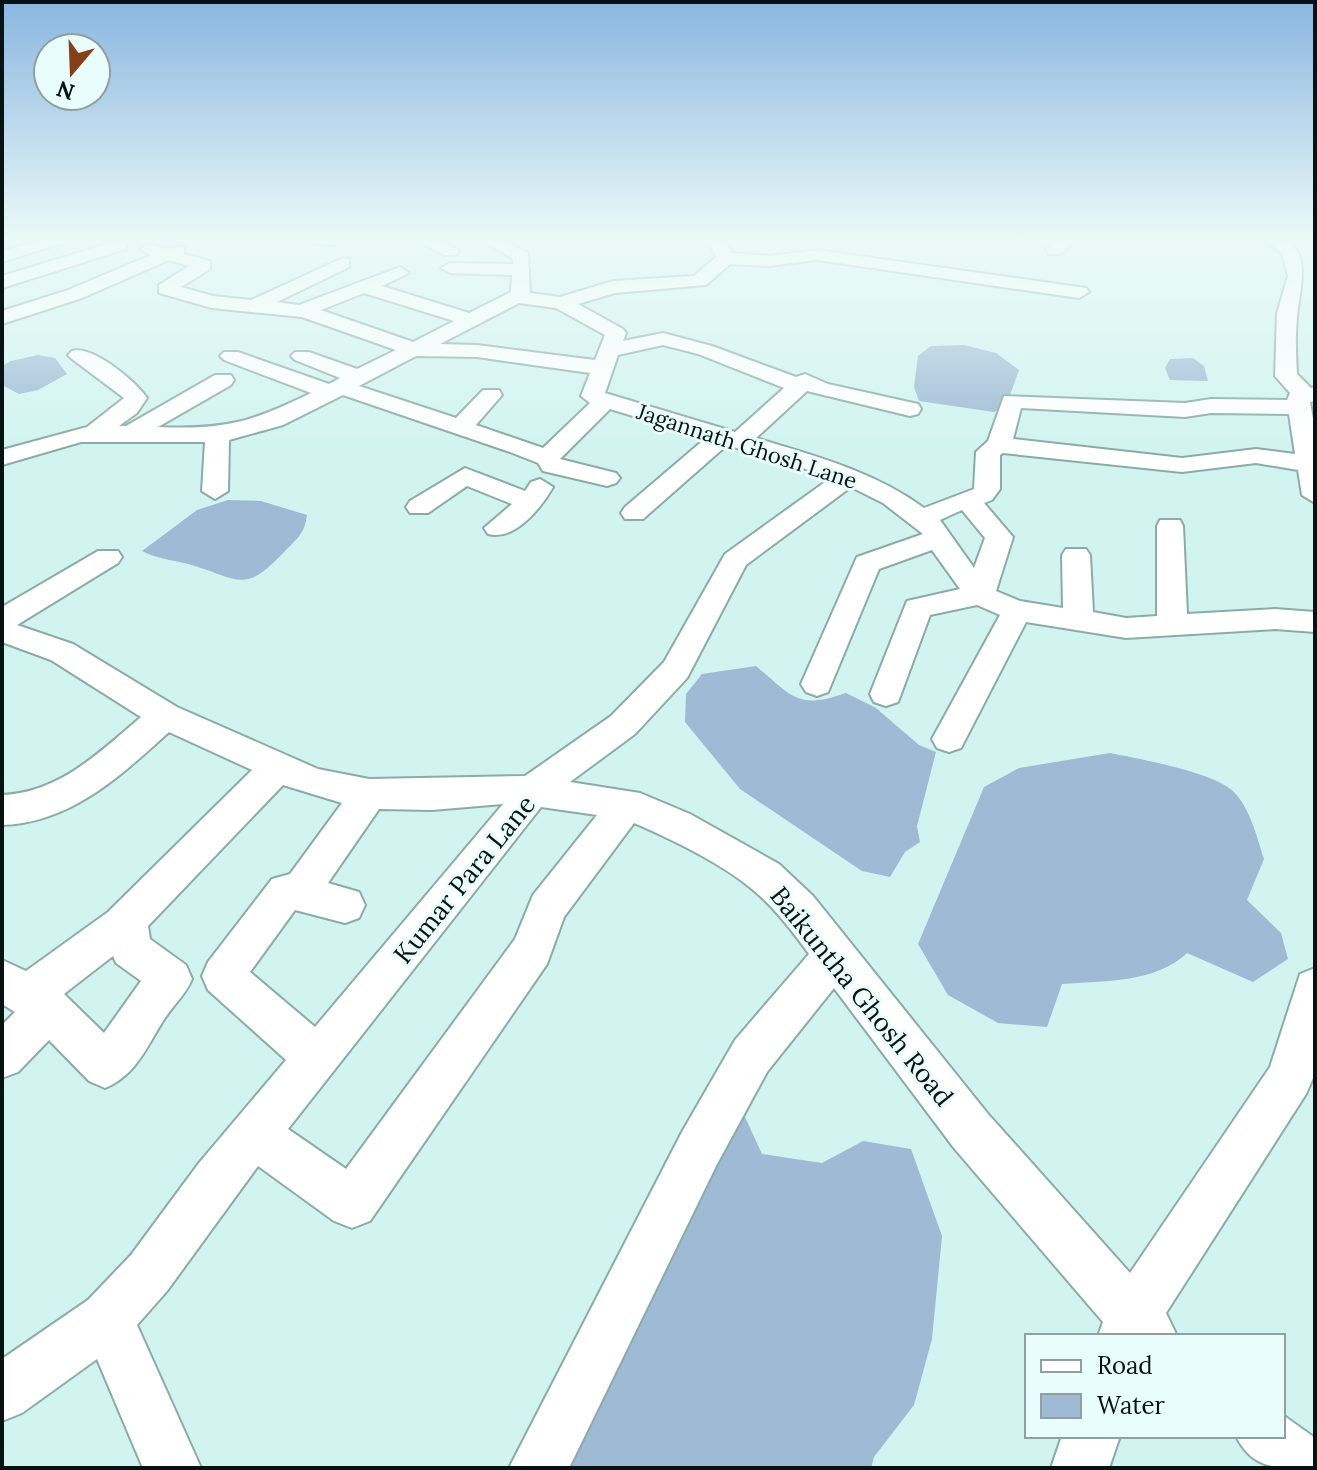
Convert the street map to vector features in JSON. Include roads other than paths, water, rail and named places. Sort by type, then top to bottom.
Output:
[{"type":"street","points":[[2,318],[31,309]]},
{"type":"street","points":[[278,309],[300,311],[417,350],[605,360],[663,339],[705,350],[798,386]]},
{"type":"street","points":[[300,311],[306,309]]},
{"type":"street","points":[[434,309],[471,320]]},
{"type":"street","points":[[2,458],[30,448],[93,434],[217,437],[246,432],[345,386],[493,309]]},
{"type":"street","name":"Jagannath Ghosh Lane","points":[[571,309],[616,333],[592,396],[850,476],[905,505],[930,528],[980,595]]},
{"type":"street","points":[[1287,309],[1284,333],[1286,376],[1307,399],[1315,495]]},
{"type":"street","points":[[79,355],[125,385],[136,398],[129,408],[93,434]]},
{"type":"street","points":[[231,356],[345,386],[549,462],[607,478]]},
{"type":"street","points":[[302,356],[345,386]]},
{"type":"street","points":[[129,434],[223,380]]},
{"type":"street","points":[[634,513],[805,381],[821,389],[910,409]]},
{"type":"street","points":[[461,427],[491,395]]},
{"type":"street","points":[[999,445],[1012,401],[1185,410],[1307,399]]},
{"type":"street","points":[[498,528],[531,502],[549,462],[605,401]]},
{"type":"street","points":[[2,430],[30,448]]},
{"type":"street","points":[[215,491],[217,437]]},
{"type":"street","points":[[817,684],[867,563],[930,528],[966,498],[983,495],[987,489],[988,452],[999,445],[1182,465],[1256,456],[1313,463]]},
{"type":"street","points":[[419,507],[465,476],[531,502]]},
{"type":"street","name":"Kumar Para Lane","points":[[2,1393],[107,1319],[149,1273],[216,1180],[513,820],[533,790],[623,725],[676,670],[735,560],[850,476]]},
{"type":"street","points":[[966,498],[999,537],[980,595]]},
{"type":"street","points":[[1170,526],[1172,626]]},
{"type":"street","points":[[1076,555],[1079,623]]},
{"type":"street","points":[[2,620],[108,557]]},
{"type":"street","points":[[886,694],[918,608],[980,595],[1017,611],[1126,628],[1275,619],[1315,622]]},
{"type":"street","points":[[949,739],[1017,611]]},
{"type":"street","name":"Baikuntha Ghosh Road","points":[[2,631],[62,652],[165,716],[312,782],[369,794],[533,790],[627,804],[677,825],[765,876],[799,909],[971,1131],[1135,1330]]},
{"type":"street","points":[[2,810],[24,809],[81,785],[165,716]]},
{"type":"street","points":[[2,1056],[26,995],[122,925],[277,768]]},
{"type":"street","points":[[299,893],[369,794]]},
{"type":"street","points":[[254,1134],[352,1203],[532,950],[547,908],[627,804]]},
{"type":"street","points":[[223,976],[286,891],[345,905]]},
{"type":"street","points":[[122,925],[128,927],[131,949],[171,979],[223,976],[317,1058]]},
{"type":"street","points":[[538,1468],[699,1149],[751,1056],[835,955]]},
{"type":"street","points":[[26,995],[105,1065],[132,1036],[148,1005],[171,979]]},
{"type":"street","points":[[1135,1330],[1290,1078],[1315,988]]},
{"type":"street","points":[[107,1319],[172,1468]]},
{"type":"street","points":[[1080,1468],[1090,1438]]},
{"type":"street","points":[[1268,1438],[1307,1468]]},
{"type":"water","points":[[964,345],[996,353],[1019,370],[1006,406],[994,412],[919,401],[914,387],[918,356],[931,346]]},
{"type":"water","points":[[38,355],[55,358],[67,374],[38,390],[19,394],[2,385],[2,366]]},
{"type":"water","points":[[1193,358],[1204,366],[1208,381],[1170,380],[1165,368],[1170,359]]},
{"type":"water","points":[[228,500],[261,501],[307,515],[305,526],[273,563],[253,578],[244,580],[142,551],[197,510]]},
{"type":"water","points":[[756,666],[796,698],[816,700],[846,693],[876,708],[919,745],[936,752],[917,826],[920,842],[905,852],[890,877],[862,871],[740,789],[685,722],[686,694],[702,674]]},
{"type":"water","points":[[1110,753],[1205,776],[1236,794],[1251,821],[1264,859],[1247,900],[1281,933],[1288,959],[1253,982],[1187,953],[1174,963],[1145,975],[1062,984],[1047,1027],[998,1023],[948,995],[918,944],[984,787],[1019,768]]},
{"type":"water","points":[[739,1104],[762,1154],[822,1163],[863,1141],[911,1149],[942,1236],[932,1339],[914,1405],[874,1457],[871,1468],[530,1468]]}]
